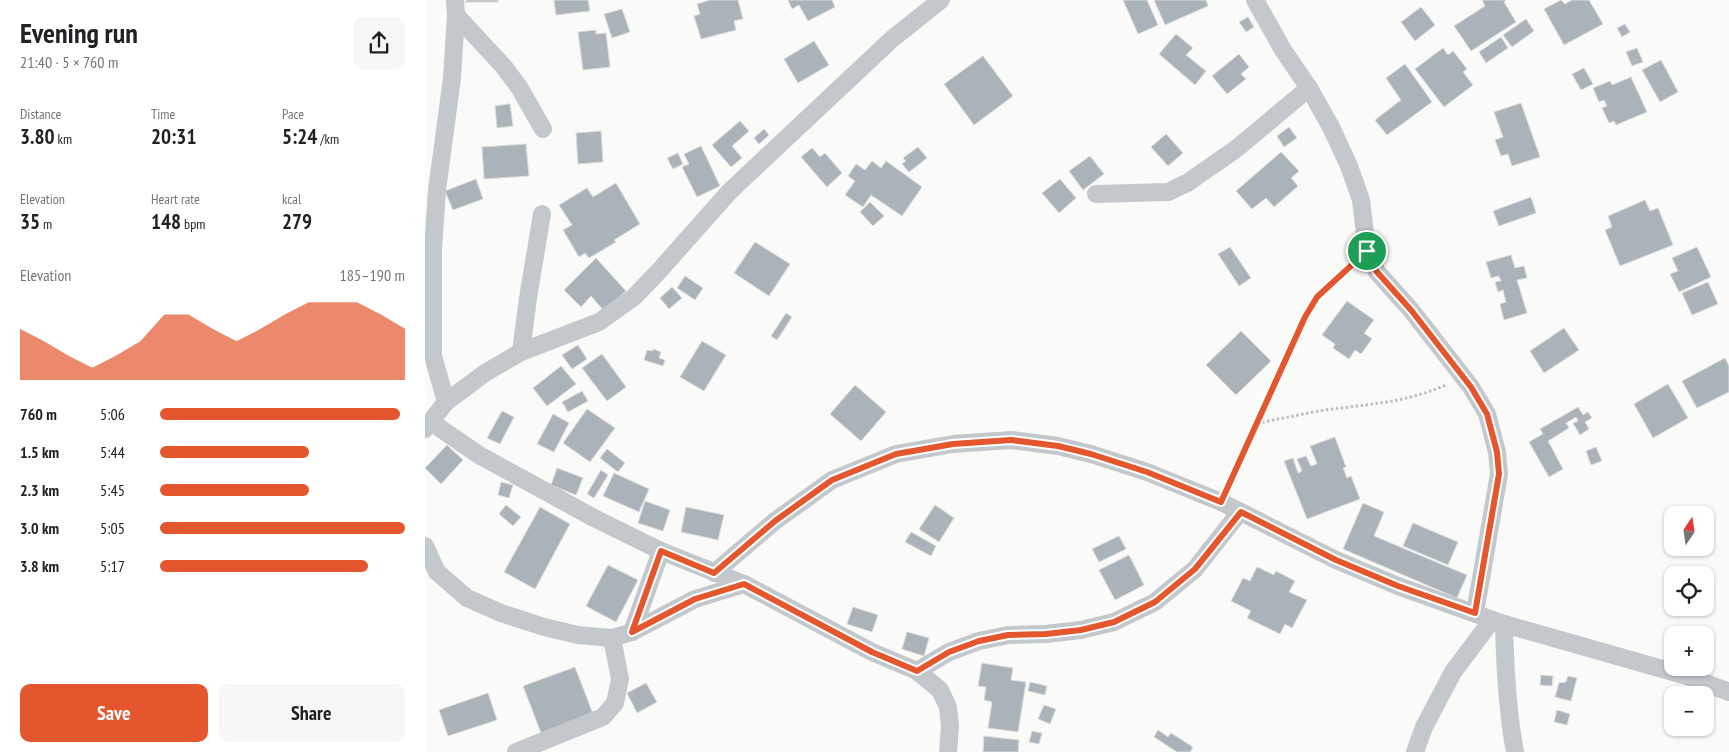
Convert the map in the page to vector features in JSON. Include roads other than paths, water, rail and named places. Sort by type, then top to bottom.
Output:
[{"type":"street","points":[[941,0],[892,39],[730,191],[634,297],[599,322],[521,352],[485,373],[446,402],[428,426],[594,518],[661,551],[744,584],[872,652],[917,671],[940,690],[948,706],[950,726],[948,752]]},
{"type":"street","points":[[1255,0],[1283,50],[1309,88],[1331,127],[1349,166],[1361,200],[1367,251],[1377,272],[1411,310],[1471,387],[1487,414],[1497,452],[1499,474],[1475,613]]},
{"type":"street","points":[[446,402],[433,356],[433,249],[437,190],[452,78],[455,8]]},
{"type":"street","points":[[455,8],[519,87],[543,129]]},
{"type":"street","points":[[1096,194],[1168,192],[1187,183],[1236,149],[1309,88]]},
{"type":"street","points":[[521,352],[530,281],[542,214]]},
{"type":"street","points":[[714,573],[775,521],[832,480],[896,454],[953,444],[1011,440],[1058,446],[1091,454],[1147,472],[1221,502],[1345,564],[1398,586],[1498,622],[1687,676],[1729,692]]},
{"type":"street","points":[[917,671],[949,652],[979,641],[1008,635],[1046,634],[1081,630],[1114,622],[1155,602],[1195,569],[1241,512]]},
{"type":"street","points":[[425,546],[431,574],[467,598],[501,613],[544,627],[578,635],[613,638],[632,632],[695,599],[744,584]]},
{"type":"street","points":[[632,632],[661,551]]},
{"type":"street","points":[[1415,752],[1424,727],[1453,672],[1498,622]]},
{"type":"street","points":[[1498,622],[1510,726],[1515,752]]},
{"type":"street","points":[[516,752],[603,717],[615,703],[620,679],[613,638]]}]
